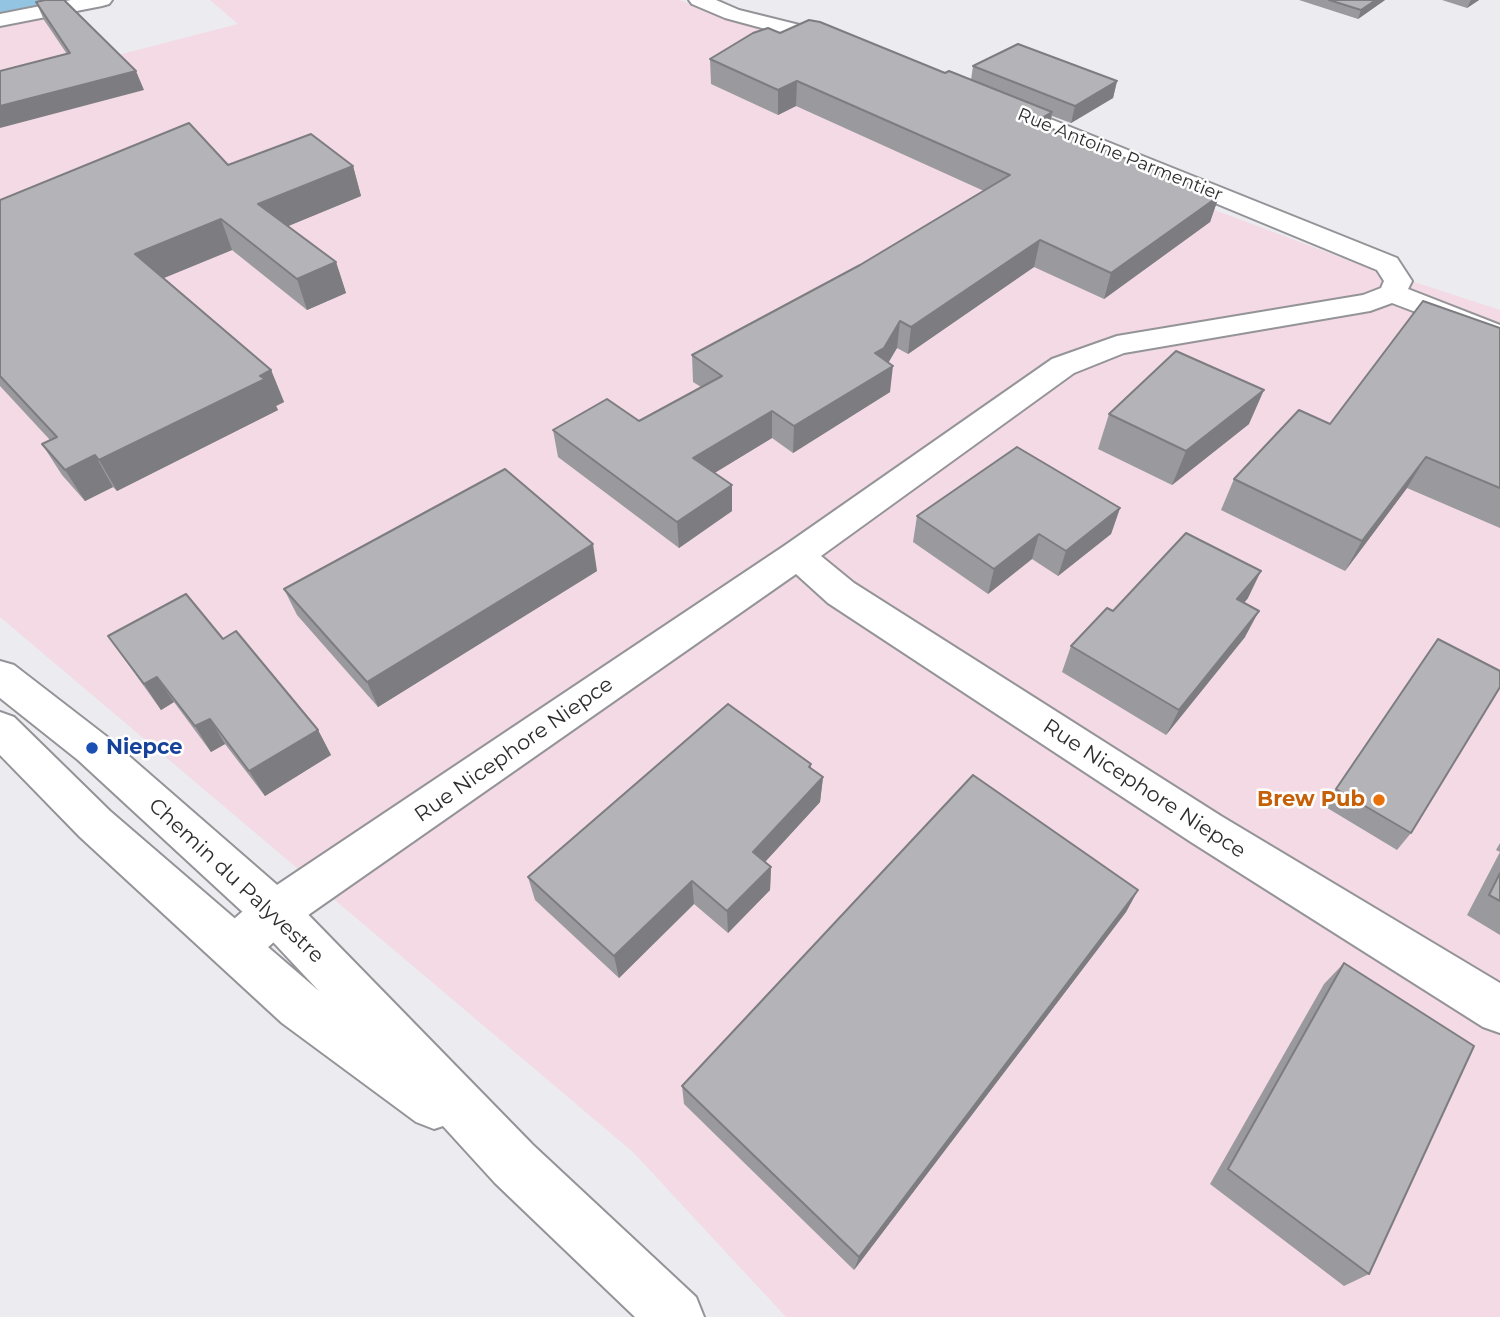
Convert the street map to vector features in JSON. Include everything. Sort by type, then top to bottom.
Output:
[{"type":"street","points":[[0,20],[102,0]]},
{"type":"street","points":[[699,0],[732,14],[859,49]]},
{"type":"street","name":"Rue Antoine Parmentier","points":[[975,96],[1387,264],[1398,281],[1392,293]]},
{"type":"street","points":[[1392,293],[1500,335]]},
{"type":"street","name":"Rue Nicephore Niepce","points":[[234,948],[275,912],[300,898],[797,555],[1063,366],[1117,345],[1370,302],[1392,293]]},
{"type":"street","name":"Rue Nicephore Niepce","points":[[797,555],[841,593],[1206,830],[1500,1010]]},
{"type":"street","name":"Chemin du Palyvestre","points":[[0,676],[92,748],[275,912],[514,1164],[676,1317]]},
{"type":"street","name":"Chemin du Palyvestre","points":[[0,729],[95,824],[299,1006],[514,1164]]},
{"type":"shaded area","points":[[210,0],[679,0],[890,68],[1180,197],[1353,262],[1500,310],[1500,1317],[786,1317],[633,1152],[0,617],[0,27],[59,11],[118,55],[238,24]]},
{"type":"building","points":[[64,0],[136,71],[0,106],[0,71],[70,53],[36,2]]},
{"type":"building","points":[[1329,0],[1376,0],[1361,10]]},
{"type":"building","points":[[809,20],[1052,112],[1035,122],[1219,196],[1111,273],[1040,240],[911,327],[900,321],[884,348],[875,353],[893,366],[794,426],[772,411],[693,458],[732,485],[677,522],[553,430],[607,399],[639,421],[722,376],[692,355],[860,265],[1010,175],[797,81],[778,90],[710,59],[753,33],[768,28],[780,33]]},
{"type":"building","points":[[1018,44],[1117,81],[1075,106],[973,66]]},
{"type":"building","points":[[189,123],[228,165],[311,134],[353,166],[258,204],[336,262],[297,279],[221,219],[135,254],[271,370],[260,376],[265,379],[99,460],[95,455],[65,470],[42,444],[57,437],[0,376],[0,200]]},
{"type":"building","points":[[1423,301],[1500,328],[1500,488],[1426,457],[1362,541],[1234,479],[1299,410],[1330,424]]},
{"type":"building","points":[[1176,351],[1264,390],[1186,451],[1109,414]]},
{"type":"building","points":[[1017,447],[1120,508],[1066,551],[1039,534],[994,569],[917,516]]},
{"type":"building","points":[[505,469],[593,544],[367,682],[284,589]]},
{"type":"building","points":[[1186,533],[1261,571],[1237,599],[1259,611],[1179,710],[1071,646],[1107,608],[1113,611]]},
{"type":"building","points":[[186,594],[223,639],[236,631],[318,730],[249,771],[210,719],[195,726],[157,677],[144,684],[108,636]]},
{"type":"building","points":[[1438,639],[1500,671],[1500,687],[1411,833],[1336,789]]},
{"type":"building","points":[[728,704],[811,764],[809,767],[823,777],[753,852],[771,867],[727,911],[692,881],[614,956],[528,877]]},
{"type":"building","points":[[973,775],[1138,890],[859,1257],[682,1086]]},
{"type":"building","points":[[1500,873],[1500,901],[1489,895]]},
{"type":"building","points":[[1344,963],[1474,1046],[1369,1274],[1228,1169]]},
{"type":"waterway","points":[[0,8],[45,0]]},
{"type":"place","name":"Niepce","points":[[92,748]]},
{"type":"place","name":"Brew Pub","points":[[1379,800]]}]
